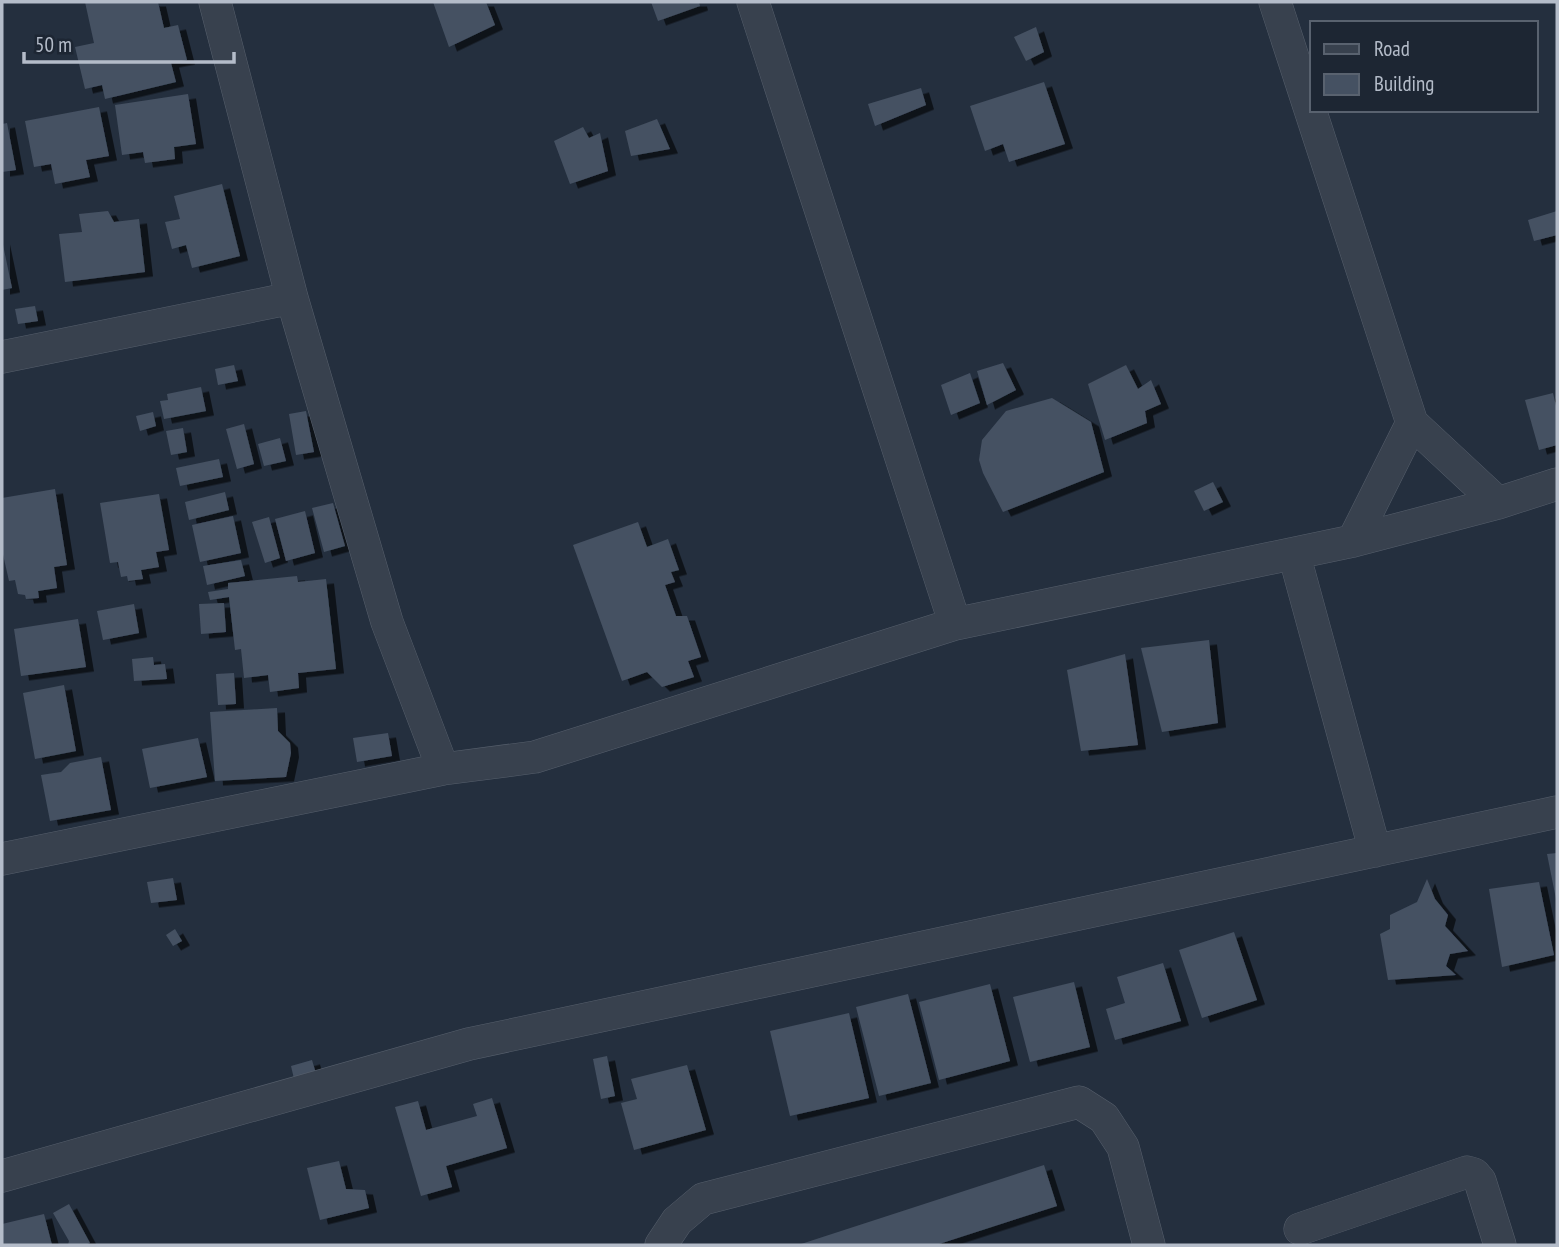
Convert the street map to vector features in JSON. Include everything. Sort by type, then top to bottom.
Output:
[{"type":"street","points":[[215,2],[292,298],[387,622],[443,769]]},
{"type":"street","points":[[753,2],[955,624]]},
{"type":"street","points":[[1275,2],[1310,110]]},
{"type":"street","points":[[1311,112],[1412,423],[1499,503]]},
{"type":"street","points":[[2,357],[292,298]]},
{"type":"street","points":[[1353,541],[1412,423]]},
{"type":"street","points":[[2,859],[443,769],[535,757],[955,624],[1353,541],[1499,503],[1557,484]]},
{"type":"street","points":[[1294,554],[1374,851]]},
{"type":"street","points":[[2,1176],[468,1044],[1557,812]]},
{"type":"street","points":[[661,1245],[677,1221],[703,1199],[1079,1102],[1104,1118],[1123,1147],[1149,1245]]},
{"type":"street","points":[[1300,1228],[1467,1172],[1474,1174],[1480,1181],[1500,1245]]},
{"type":"building","points":[[85,2],[158,2],[164,28],[178,25],[187,60],[171,63],[176,82],[105,99],[102,85],[85,89],[75,47],[94,43]]},
{"type":"building","points":[[433,2],[486,2],[495,25],[449,47]]},
{"type":"building","points":[[651,2],[699,2],[700,6],[658,21]]},
{"type":"building","points":[[1036,27],[1044,52],[1026,61],[1014,37]]},
{"type":"building","points":[[1044,82],[1065,144],[1009,162],[1003,144],[985,151],[970,106]]},
{"type":"building","points":[[921,88],[926,105],[875,126],[868,104]]},
{"type":"building","points":[[188,94],[196,144],[174,147],[175,159],[145,163],[143,152],[122,155],[115,105]]},
{"type":"building","points":[[99,107],[109,156],[86,160],[90,177],[55,184],[51,164],[34,167],[25,121]]},
{"type":"building","points":[[657,119],[670,149],[631,156],[625,131]]},
{"type":"building","points":[[7,123],[16,170],[2,172],[2,124]]},
{"type":"building","points":[[583,127],[589,138],[600,133],[608,171],[570,184],[554,141]]},
{"type":"building","points":[[222,184],[240,256],[192,268],[186,245],[172,249],[165,222],[180,219],[174,196]]},
{"type":"building","points":[[108,211],[114,222],[139,219],[145,272],[65,282],[59,234],[82,232],[79,214]]},
{"type":"building","points":[[1557,211],[1557,235],[1534,241],[1528,220]]},
{"type":"building","points":[[2,240],[12,288],[2,290]]},
{"type":"building","points":[[35,306],[38,321],[18,324],[15,309]]},
{"type":"building","points":[[1003,363],[1016,390],[987,405],[977,371]]},
{"type":"building","points":[[234,365],[238,381],[218,385],[215,369]]},
{"type":"building","points":[[1126,365],[1138,389],[1151,380],[1161,404],[1145,411],[1147,423],[1105,440],[1088,384]]},
{"type":"building","points":[[970,373],[980,403],[951,415],[941,385]]},
{"type":"building","points":[[201,387],[206,411],[164,419],[160,401],[168,400],[167,394]]},
{"type":"building","points":[[1553,393],[1557,410],[1557,445],[1539,450],[1525,400]]},
{"type":"building","points":[[1052,398],[1091,422],[1104,472],[1003,512],[979,460],[982,440],[1006,411]]},
{"type":"building","points":[[306,411],[314,452],[296,455],[289,414]]},
{"type":"building","points":[[153,412],[156,426],[140,431],[136,416]]},
{"type":"building","points":[[244,424],[254,464],[237,469],[226,429]]},
{"type":"building","points":[[183,428],[187,452],[171,455],[166,431]]},
{"type":"building","points":[[280,438],[286,461],[264,466],[258,444]]},
{"type":"building","points":[[219,459],[223,477],[180,486],[176,468]]},
{"type":"building","points":[[1213,482],[1223,502],[1204,511],[1194,491]]},
{"type":"building","points":[[55,489],[67,565],[54,567],[57,588],[38,591],[39,598],[26,599],[25,595],[18,594],[15,580],[9,581],[2,550],[2,498]]},
{"type":"building","points":[[225,492],[229,510],[189,520],[185,502]]},
{"type":"building","points":[[159,494],[169,550],[156,552],[159,567],[141,570],[143,579],[128,581],[127,576],[121,577],[118,562],[110,563],[100,503]]},
{"type":"building","points":[[333,503],[345,546],[324,552],[312,508]]},
{"type":"building","points":[[305,511],[315,553],[286,561],[275,519]]},
{"type":"building","points":[[233,516],[241,553],[200,562],[192,525]]},
{"type":"building","points":[[269,517],[280,558],[265,563],[252,522]]},
{"type":"building","points":[[638,522],[647,547],[668,539],[679,570],[671,572],[675,582],[665,585],[676,616],[687,616],[701,657],[688,661],[694,677],[662,687],[647,672],[622,681],[573,545]]},
{"type":"building","points":[[241,560],[245,576],[207,585],[203,566]]},
{"type":"building","points":[[297,576],[298,582],[326,579],[336,669],[298,673],[299,688],[270,692],[268,675],[244,678],[241,649],[235,650],[229,597],[210,600],[208,592],[228,589],[228,583]]},
{"type":"building","points":[[224,603],[226,632],[201,634],[199,604]]},
{"type":"building","points":[[134,604],[139,633],[103,640],[97,611]]},
{"type":"building","points":[[78,619],[86,667],[21,676],[14,629]]},
{"type":"building","points":[[1209,640],[1218,723],[1162,732],[1141,648]]},
{"type":"building","points":[[1125,654],[1138,745],[1081,751],[1067,670]]},
{"type":"building","points":[[153,657],[154,665],[165,664],[167,679],[134,681],[132,659]]},
{"type":"building","points":[[234,673],[236,704],[218,705],[216,674]]},
{"type":"building","points":[[64,685],[76,751],[35,759],[23,693]]},
{"type":"building","points":[[277,708],[278,731],[290,743],[291,753],[286,777],[215,781],[210,712]]},
{"type":"building","points":[[388,733],[392,756],[357,762],[353,738]]},
{"type":"building","points":[[198,738],[207,777],[150,788],[142,749]]},
{"type":"building","points":[[101,757],[111,810],[50,821],[41,775],[61,772],[70,763]]},
{"type":"building","points":[[1557,853],[1557,898],[1556,899],[1547,854]]},
{"type":"building","points":[[173,878],[177,900],[151,903],[147,882]]},
{"type":"building","points":[[1427,879],[1435,899],[1448,915],[1445,926],[1468,951],[1450,954],[1446,966],[1456,975],[1388,980],[1380,934],[1390,929],[1390,915],[1417,902]]},
{"type":"building","points":[[1539,882],[1554,955],[1502,967],[1489,889]]},
{"type":"building","points":[[175,929],[182,941],[173,946],[166,935]]},
{"type":"building","points":[[1234,932],[1257,1000],[1202,1018],[1179,950]]},
{"type":"building","points":[[1163,963],[1181,1021],[1115,1040],[1106,1009],[1125,1003],[1117,977]]},
{"type":"building","points":[[1074,982],[1090,1047],[1030,1062],[1013,997]]},
{"type":"building","points":[[990,984],[1010,1061],[939,1080],[919,1002]]},
{"type":"building","points":[[908,994],[931,1083],[879,1096],[856,1007]]},
{"type":"building","points":[[849,1013],[869,1098],[790,1116],[770,1031]]},
{"type":"building","points":[[607,1056],[615,1096],[601,1099],[593,1059]]},
{"type":"building","points":[[312,1060],[317,1077],[295,1083],[291,1066]]},
{"type":"building","points":[[687,1065],[706,1130],[634,1150],[621,1103],[637,1099],[631,1079]]},
{"type":"building","points":[[492,1098],[507,1148],[446,1166],[452,1187],[421,1196],[395,1107],[418,1101],[426,1130],[477,1116],[473,1104]]},
{"type":"building","points":[[339,1161],[346,1189],[365,1190],[369,1208],[320,1220],[307,1168]]},
{"type":"building","points":[[1044,1165],[1057,1206],[936,1245],[798,1245]]},
{"type":"building","points":[[69,1204],[90,1243],[68,1245],[69,1241],[53,1213]]},
{"type":"building","points":[[44,1214],[52,1245],[2,1245],[2,1224]]}]
